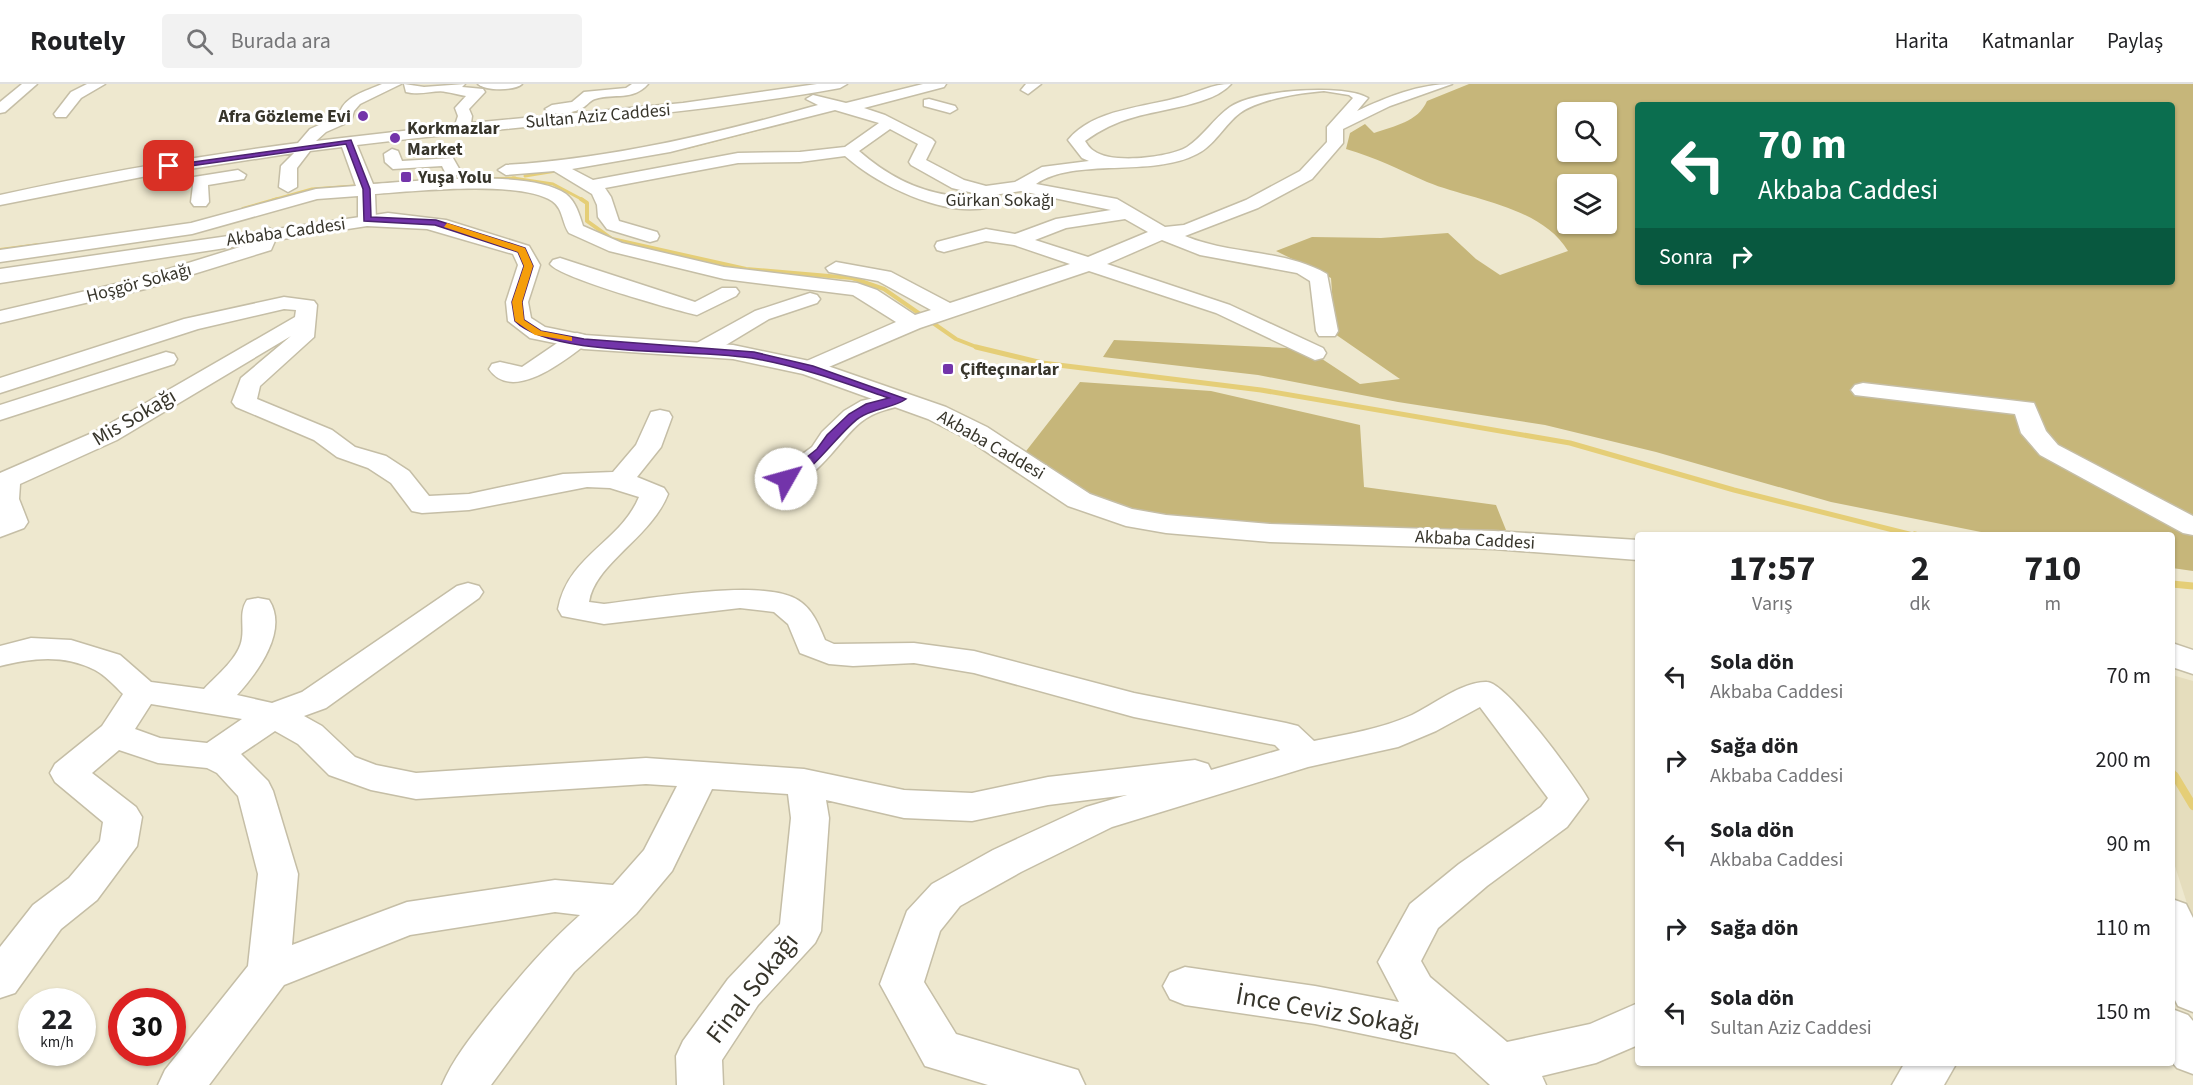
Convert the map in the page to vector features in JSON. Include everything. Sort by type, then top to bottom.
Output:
[{"type":"main road","name":"Akbaba Caddesi","points":[[0,276],[367,220],[388,218],[436,222],[522,250],[529,266],[517,302],[520,321],[538,333],[577,340],[754,355],[810,368],[900,399],[977,433],[1079,500],[1126,517],[1166,524],[1270,533],[1494,540],[1635,550]]},
{"type":"main road","points":[[2175,657],[2193,662]]},
{"type":"street","points":[[0,109],[30,84]]},
{"type":"street","points":[[61,114],[76,95],[98,84]]},
{"type":"street","points":[[357,121],[346,110],[355,102],[394,84]]},
{"type":"street","points":[[485,84],[515,84]]},
{"type":"street","points":[[533,123],[538,111],[542,109],[576,107],[581,105],[589,95],[629,92],[641,84]]},
{"type":"street","name":"Sultan Aziz Caddesi","points":[[0,200],[132,172],[305,146],[695,107],[840,84]]},
{"type":"street","points":[[0,242],[197,214],[288,187],[362,178],[453,172],[555,155],[705,135],[881,99],[939,84]]},
{"type":"street","points":[[1110,163],[1088,155],[1076,140],[1093,126],[1124,114],[1173,104],[1210,93],[1224,84]]},
{"type":"street","points":[[1335,127],[1385,104],[1445,84]]},
{"type":"street","points":[[391,102],[386,97],[396,88],[452,85],[456,91],[478,92],[462,108],[465,116],[462,129]]},
{"type":"street","points":[[415,87],[420,97],[429,101],[420,108]]},
{"type":"street","points":[[810,368],[916,322],[1092,263],[1162,233],[1187,230],[1306,175],[1335,143],[1335,127],[1361,98],[1353,91],[1324,87],[1289,90],[1236,109],[1191,151],[1146,163],[1110,163],[1042,172],[1021,186]]},
{"type":"street","points":[[796,92],[839,107],[875,114],[927,142],[917,162],[958,184],[986,191],[1021,186],[1092,199],[1132,212],[1162,233],[1200,249],[1303,268],[1320,278],[1327,331]]},
{"type":"street","points":[[881,99],[903,106],[950,103]]},
{"type":"street","points":[[1161,122],[1169,115],[1173,104]]},
{"type":"street","points":[[695,107],[695,126],[705,135]]},
{"type":"street","points":[[0,256],[192,228],[305,197],[362,178],[392,154],[459,142],[555,155],[721,143],[839,107]]},
{"type":"street","points":[[200,202],[200,181],[289,166],[301,157],[305,146],[317,132],[357,121],[382,126],[388,132],[386,137]]},
{"type":"street","points":[[591,185],[738,158],[800,157],[849,151],[889,123]]},
{"type":"street","points":[[630,140],[705,135]]},
{"type":"street","points":[[348,141],[362,178],[367,220]]},
{"type":"street","name":"Gürkan Sokağı","points":[[849,151],[868,169],[884,179],[934,199],[966,203],[1092,199]]},
{"type":"street","points":[[392,154],[393,162],[399,166],[447,161],[453,172]]},
{"type":"street","points":[[529,266],[560,264],[657,239],[613,225],[607,217],[607,204],[601,191],[555,155]]},
{"type":"street","points":[[288,187],[289,166]]},
{"type":"street","points":[[362,178],[534,187],[548,190],[566,204],[572,224],[581,233],[620,247],[737,276],[849,287],[870,294],[916,322]]},
{"type":"street","points":[[1017,240],[1062,223],[1132,212]]},
{"type":"street","name":"Hoşgör Sokağı","points":[[0,316],[138,285],[183,272],[264,246],[269,234]]},
{"type":"street","points":[[944,246],[986,235],[1017,240],[1092,263],[1223,309],[1315,353]]},
{"type":"street","points":[[730,254],[766,262],[878,274],[897,281],[948,311]]},
{"type":"street","points":[[560,264],[581,273],[697,309],[729,292]]},
{"type":"street","points":[[300,282],[296,310],[303,337],[249,383],[244,402],[323,435],[346,452],[377,462],[400,477],[422,505],[467,503],[572,481],[622,479],[654,494],[651,507],[596,564],[573,597],[573,609],[604,614],[740,599],[783,604],[802,620],[811,646],[829,654],[853,656],[914,653],[975,662],[1134,705],[1286,735],[1307,755]]},
{"type":"street","points":[[703,349],[762,315],[810,299]]},
{"type":"street","points":[[0,386],[192,324],[296,310]]},
{"type":"street","name":"Mis Sokağı","points":[[0,529],[14,522],[5,499],[8,480],[108,435],[296,310]]},
{"type":"street","points":[[500,369],[505,373],[526,374],[577,340]]},
{"type":"street","points":[[0,413],[166,358]]},
{"type":"street","points":[[1863,390],[2025,408],[2034,433],[2049,450],[2193,527]]},
{"type":"street","points":[[786,479],[821,452],[831,437],[853,417],[870,406],[900,399]]},
{"type":"street","points":[[622,479],[648,447],[660,417]]},
{"type":"street","points":[[213,756],[274,715],[314,700],[468,592]]},
{"type":"street","points":[[212,700],[240,671],[258,641],[258,607]]},
{"type":"street","points":[[0,656],[31,648],[72,650],[108,663],[142,692],[212,700],[274,715],[310,735],[342,766],[371,777],[416,786],[646,771],[804,782],[903,804],[972,807],[1048,791],[1168,777],[1307,755],[1386,738],[1424,723],[1463,701],[1487,693],[1512,722],[1569,799],[1554,817],[1473,875],[1424,916],[1399,962],[1415,990],[1499,1062]]},
{"type":"street","points":[[0,980],[47,917],[83,888],[118,846],[123,817],[68,773],[114,735],[142,692]]},
{"type":"street","points":[[114,735],[158,750],[213,756],[230,764],[255,791],[278,874],[269,972]]},
{"type":"street","points":[[1062,1085],[941,1051],[902,984],[922,923],[946,895],[1007,861],[1099,817],[1307,755]]},
{"type":"street","points":[[465,1085],[489,1049],[559,959],[622,902],[658,860],[700,776]]},
{"type":"street","name":"Final Sokağı","points":[[700,1085],[699,1056],[743,992],[800,931],[810,818],[804,782]]},
{"type":"street","points":[[181,1085],[269,972],[407,919],[555,896],[622,902]]},
{"type":"street","points":[[2175,927],[2193,993]]},
{"type":"street","name":"İnce Ceviz Sokağı","points":[[1185,986],[1315,1005],[1499,1062],[1596,1042],[1635,1024]]},
{"type":"street","points":[[2175,1032],[2193,1053]]},
{"type":"street","points":[[1915,1085],[1931,1066]]},
{"type":"shaded area","points":[[1469,84],[2193,84],[2193,571],[2175,568],[2175,532],[1981,532],[1831,502],[1656,452],[1545,425],[1398,402],[1258,375],[1103,357],[1114,340],[1307,349],[1360,384],[1400,379],[1335,334],[1331,278],[1276,251],[1312,237],[1381,238],[1448,233],[1476,259],[1500,275],[1568,251],[1556,236],[1523,214],[1427,182],[1378,160],[1346,149],[1350,133],[1365,124],[1374,133],[1412,119],[1427,101]]},
{"type":"shaded area","points":[[1080,382],[1211,391],[1360,425],[1364,487],[1496,505],[1506,530],[1319,529],[1155,518],[1092,500],[1023,455]]},
{"type":"shaded area","points":[[2175,676],[2193,681],[2193,922],[2175,866]]},
{"type":"waterway","points":[[685,148],[794,120]]},
{"type":"waterway","points":[[525,176],[562,170]]},
{"type":"waterway","points":[[477,179],[513,178]]},
{"type":"waterway","points":[[513,178],[553,184],[583,200]]},
{"type":"waterway","points":[[273,200],[312,189],[437,180]]},
{"type":"waterway","points":[[243,209],[278,199]]},
{"type":"waterway","points":[[581,199],[587,203],[587,221],[612,239],[746,269],[852,278],[884,289],[956,339],[977,347]]},
{"type":"waterway","points":[[0,250],[39,245]]},
{"type":"waterway","points":[[977,347],[1042,363],[1261,390],[1570,443],[1734,490],[1901,532]]},
{"type":"waterway","points":[[2175,584],[2193,586]]},
{"type":"waterway","points":[[2175,776],[2193,806]]},
{"type":"slow traffic","points":[[447,225],[522,250],[529,266],[517,302],[520,321],[538,333],[569,339]]},
{"type":"place","name":"Afra Gözleme Evi","points":[[363,116]]},
{"type":"place","name":"Korkmazlar Market","points":[[395,138]]},
{"type":"place","name":"Yuşa Yolu","points":[[406,177]]},
{"type":"place","name":"Çifteçınarlar","points":[[948,369]]},
{"type":"route","points":[[169,166],[348,141],[366,189],[367,220],[388,218],[436,222],[522,250],[529,266],[517,302],[520,321],[538,333],[584,342],[703,349],[754,355],[810,368],[900,399],[870,406],[853,417],[831,437],[821,452],[786,479]]}]
